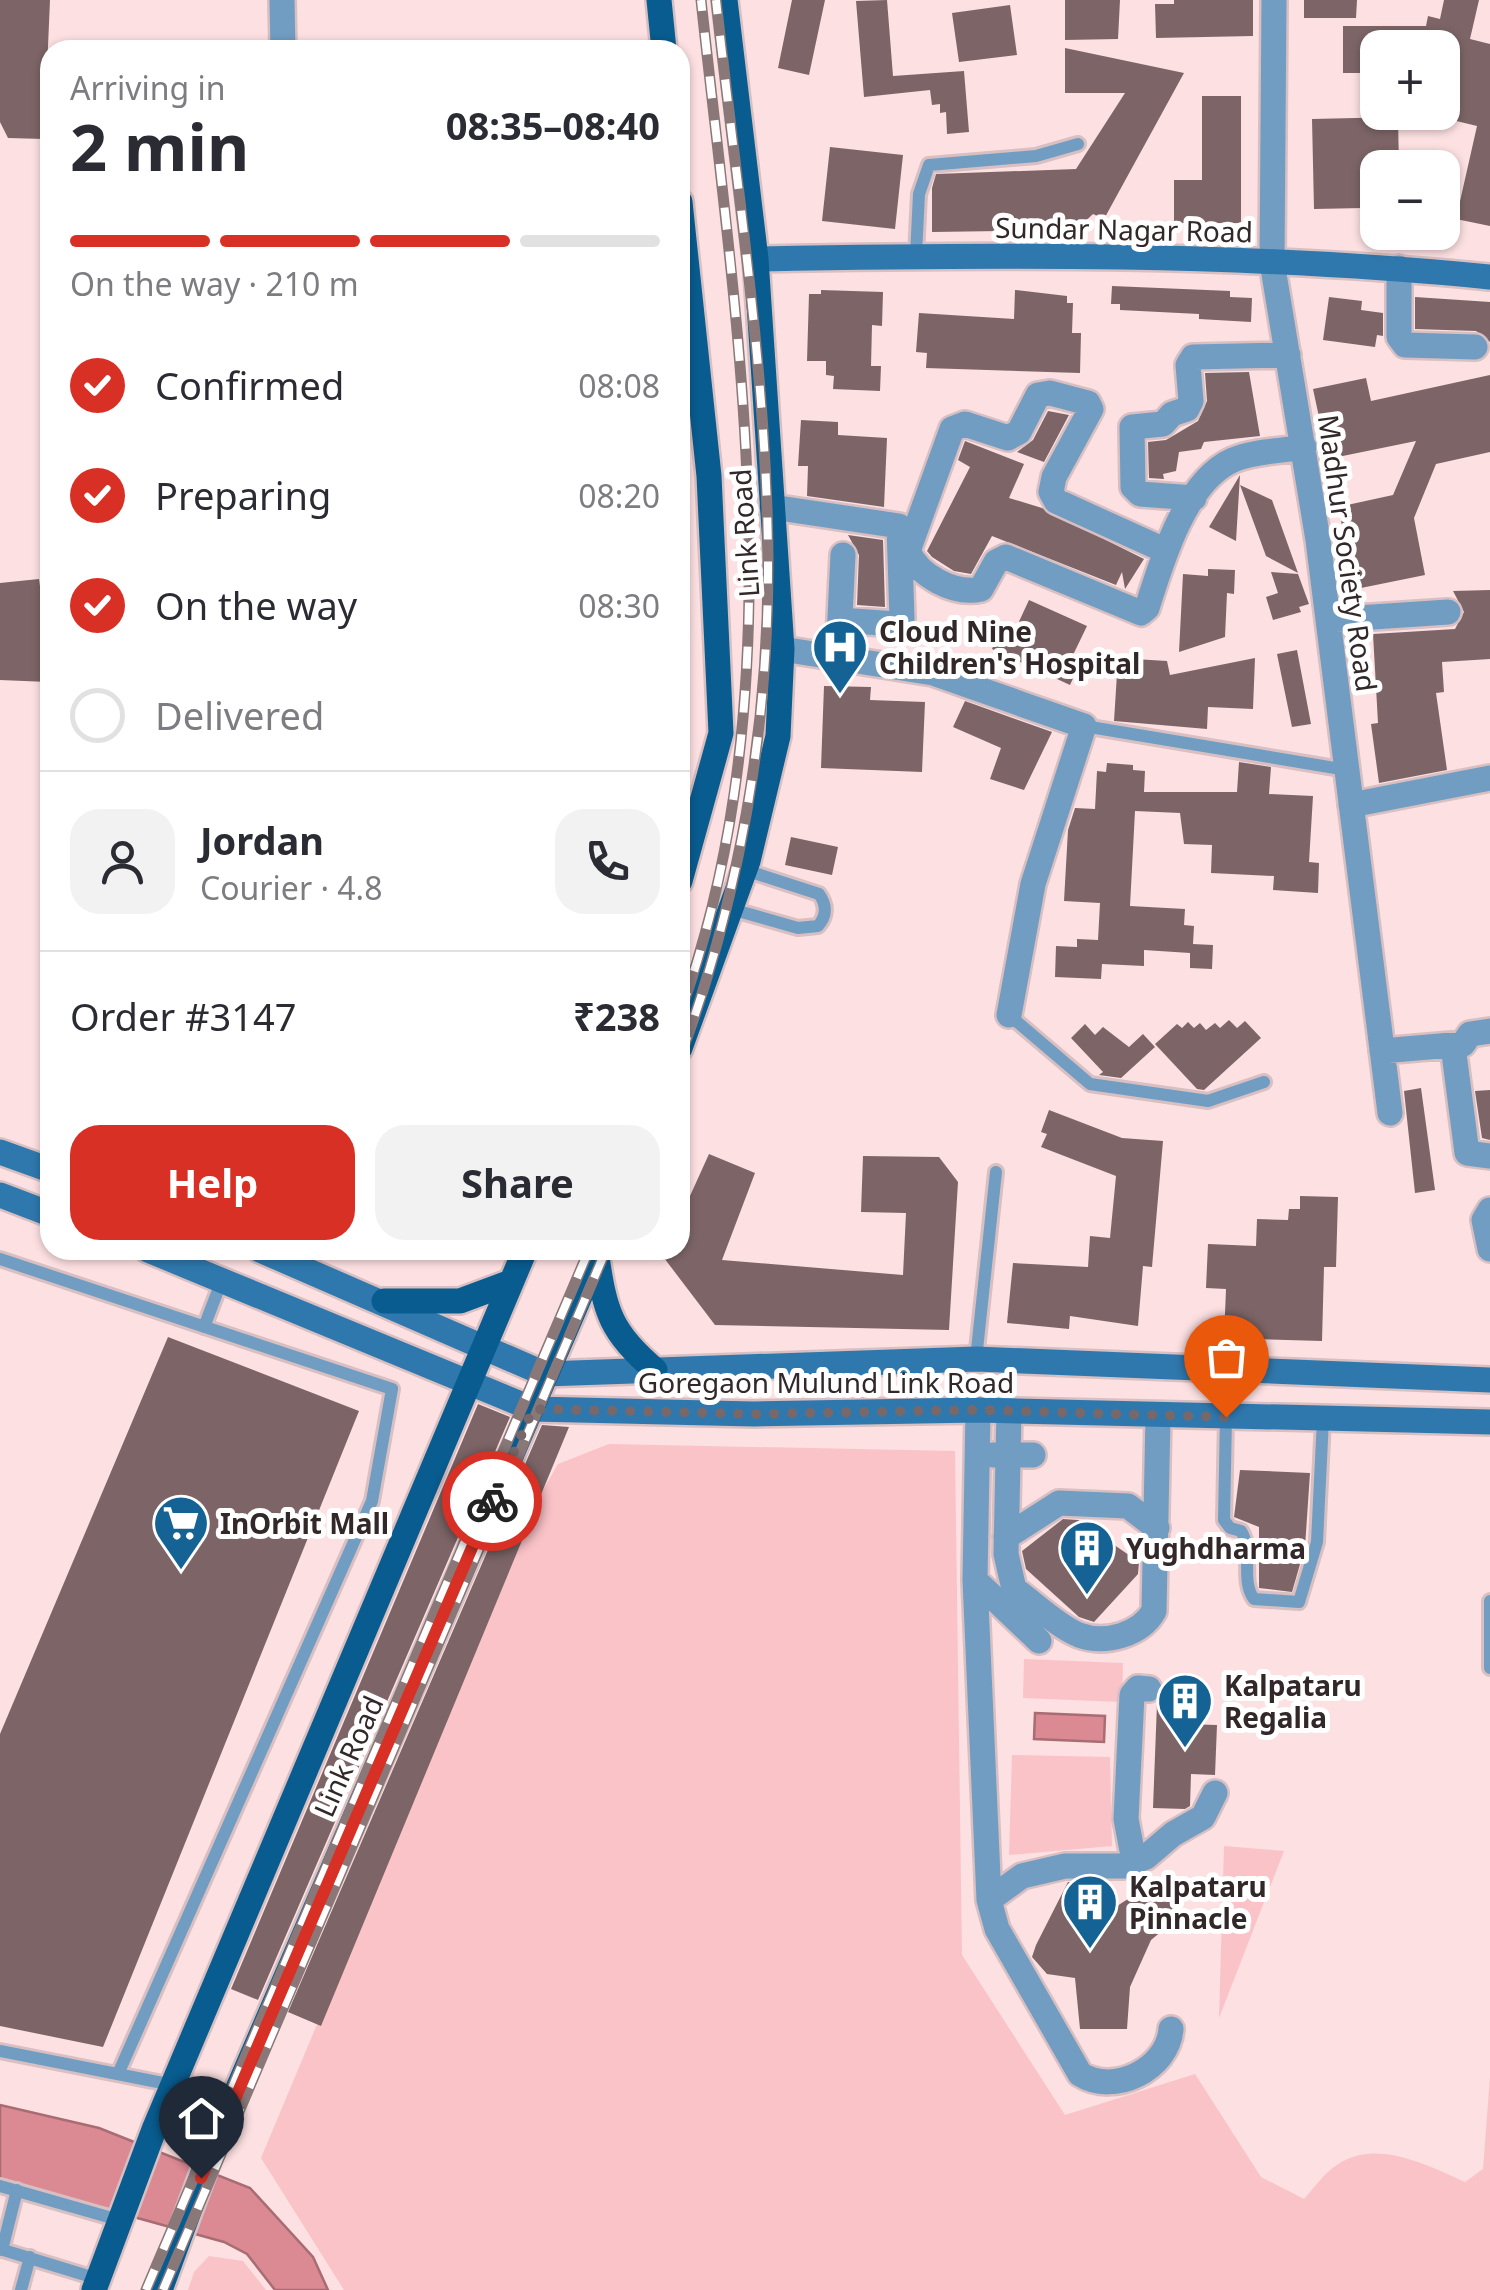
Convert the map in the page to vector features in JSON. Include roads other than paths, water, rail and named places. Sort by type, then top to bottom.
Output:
[{"type":"main road","points":[[659,0],[663,40]]},
{"type":"main road","name":"Link Road","points":[[690,1020],[745,870],[778,736],[782,649],[756,259],[726,0]]},
{"type":"main road","name":"Sundar Nagar Road","points":[[756,259],[916,255],[1272,262],[1490,277]]},
{"type":"main road","name":"Link Road","points":[[690,371],[710,476],[721,733],[690,846]]},
{"type":"main road","points":[[0,1152],[40,1166]]},
{"type":"main road","points":[[0,1195],[40,1210]]},
{"type":"main road","name":"Goregaon Mulund Link Road","points":[[173,1260],[533,1409],[754,1414],[994,1410],[1490,1422]]},
{"type":"main road","points":[[284,1260],[544,1374]]},
{"type":"main road","points":[[484,1346],[521,1260]]},
{"type":"main road","name":"Link Road","points":[[160,2290],[213,2146],[596,1260]]},
{"type":"main road","points":[[600,1260],[605,1310],[618,1335],[654,1370]]},
{"type":"main road","points":[[384,1301],[460,1301],[512,1282]]},
{"type":"main road","points":[[368,1341],[384,1301]]},
{"type":"main road","name":"Link Road","points":[[96,2285],[173,2084],[484,1346]]},
{"type":"main road","name":"Goregaon Mulund Link Road","points":[[544,1374],[976,1359],[1490,1380]]},
{"type":"main road","points":[[1364,1420],[1367,1375]]},
{"type":"street","points":[[282,0],[283,40]]},
{"type":"street","name":"Madhur Society Road","points":[[1274,0],[1272,262],[1304,447],[1328,620],[1390,1113]]},
{"type":"street","points":[[1399,268],[1399,337],[1405,345],[1475,347]]},
{"type":"street","points":[[1194,498],[1140,494],[1133,487],[1132,427],[1163,424],[1172,414],[1187,408],[1191,402],[1188,365],[1194,358],[1288,355]]},
{"type":"street","points":[[1164,550],[1056,501],[1051,492],[1054,477],[1091,409],[1088,403],[1050,393],[1038,395],[1019,432],[1008,438],[965,424],[952,429],[908,552],[916,568],[965,593],[981,590],[996,562],[1006,557],[1140,613],[1148,608],[1164,550],[1194,498],[1233,460],[1304,447]]},
{"type":"street","points":[[772,508],[899,526],[902,619],[896,624],[840,620]]},
{"type":"street","points":[[838,658],[843,554]]},
{"type":"street","points":[[1328,620],[1448,612]]},
{"type":"street","points":[[782,649],[934,673],[1084,726],[1033,884],[1009,1015]]},
{"type":"street","points":[[1351,805],[1490,778]]},
{"type":"street","points":[[1382,1052],[1452,1046],[1462,1044],[1470,1034],[1490,1031]]},
{"type":"street","points":[[1452,1046],[1467,1153],[1490,1156]]},
{"type":"street","points":[[1490,1210],[1484,1220],[1490,1250]]},
{"type":"street","points":[[994,1410],[1004,1455],[1001,1529],[1014,1590],[1080,1636],[1122,1637],[1146,1624],[1154,1610],[1158,1416]]},
{"type":"street","points":[[1004,1455],[975,1580],[989,1900],[997,1929],[1080,2074],[1094,2082],[1108,2083],[1155,2064],[1170,2048],[1171,2029]]},
{"type":"street","points":[[1001,1529],[1058,1504],[1128,1506],[1157,1528]]},
{"type":"street","points":[[975,1580],[1039,1641]]},
{"type":"street","points":[[1134,1861],[1126,1819],[1132,1695],[1138,1688],[1149,1690]]},
{"type":"street","points":[[989,1900],[1022,1876],[1065,1866],[1106,1868],[1134,1861],[1203,1818],[1214,1793]]},
{"type":"lane","points":[[916,255],[919,194],[929,165],[1036,156],[1078,144]]},
{"type":"lane","points":[[1084,726],[1347,770]]},
{"type":"lane","points":[[730,908],[798,928],[818,926],[823,921],[826,912],[819,894],[745,870]]},
{"type":"lane","points":[[1009,1015],[1090,1084],[1208,1102],[1264,1082]]},
{"type":"lane","points":[[976,1359],[996,1172]]},
{"type":"lane","points":[[0,1260],[392,1389],[372,1501],[118,2074]]},
{"type":"lane","points":[[204,1327],[222,1280]]},
{"type":"lane","points":[[1226,1417],[1224,1520],[1230,1528],[1242,1531],[1248,1542],[1249,1592],[1254,1599],[1300,1602],[1317,1542],[1323,1419]]},
{"type":"lane","points":[[1490,1601],[1490,1668]]},
{"type":"lane","points":[[0,2050],[173,2084]]},
{"type":"lane","points":[[0,2186],[120,2218]]},
{"type":"lane","points":[[17,2190],[1,2250],[30,2257],[96,2285]]},
{"type":"lane","points":[[22,2290],[30,2257]]},
{"type":"railway","points":[[690,979],[716,889],[738,764],[748,637],[748,510],[741,382],[701,0]]},
{"type":"railway","points":[[690,1028],[719,937],[746,812],[763,686],[767,622],[762,419],[716,0]]},
{"type":"railway","points":[[146,2290],[585,1260]]},
{"type":"railway","points":[[163,2290],[602,1260]]},
{"type":"place","name":"Cloud Nine Children's Hospital","points":[[840,696]]},
{"type":"place","name":"InOrbit Mall","points":[[181,1572]]},
{"type":"place","name":"Yughdharma","points":[[1087,1597]]},
{"type":"place","name":"Kalpataru Regalia","points":[[1185,1750]]},
{"type":"place","name":"Kalpataru Pinnacle","points":[[1090,1951]]}]
